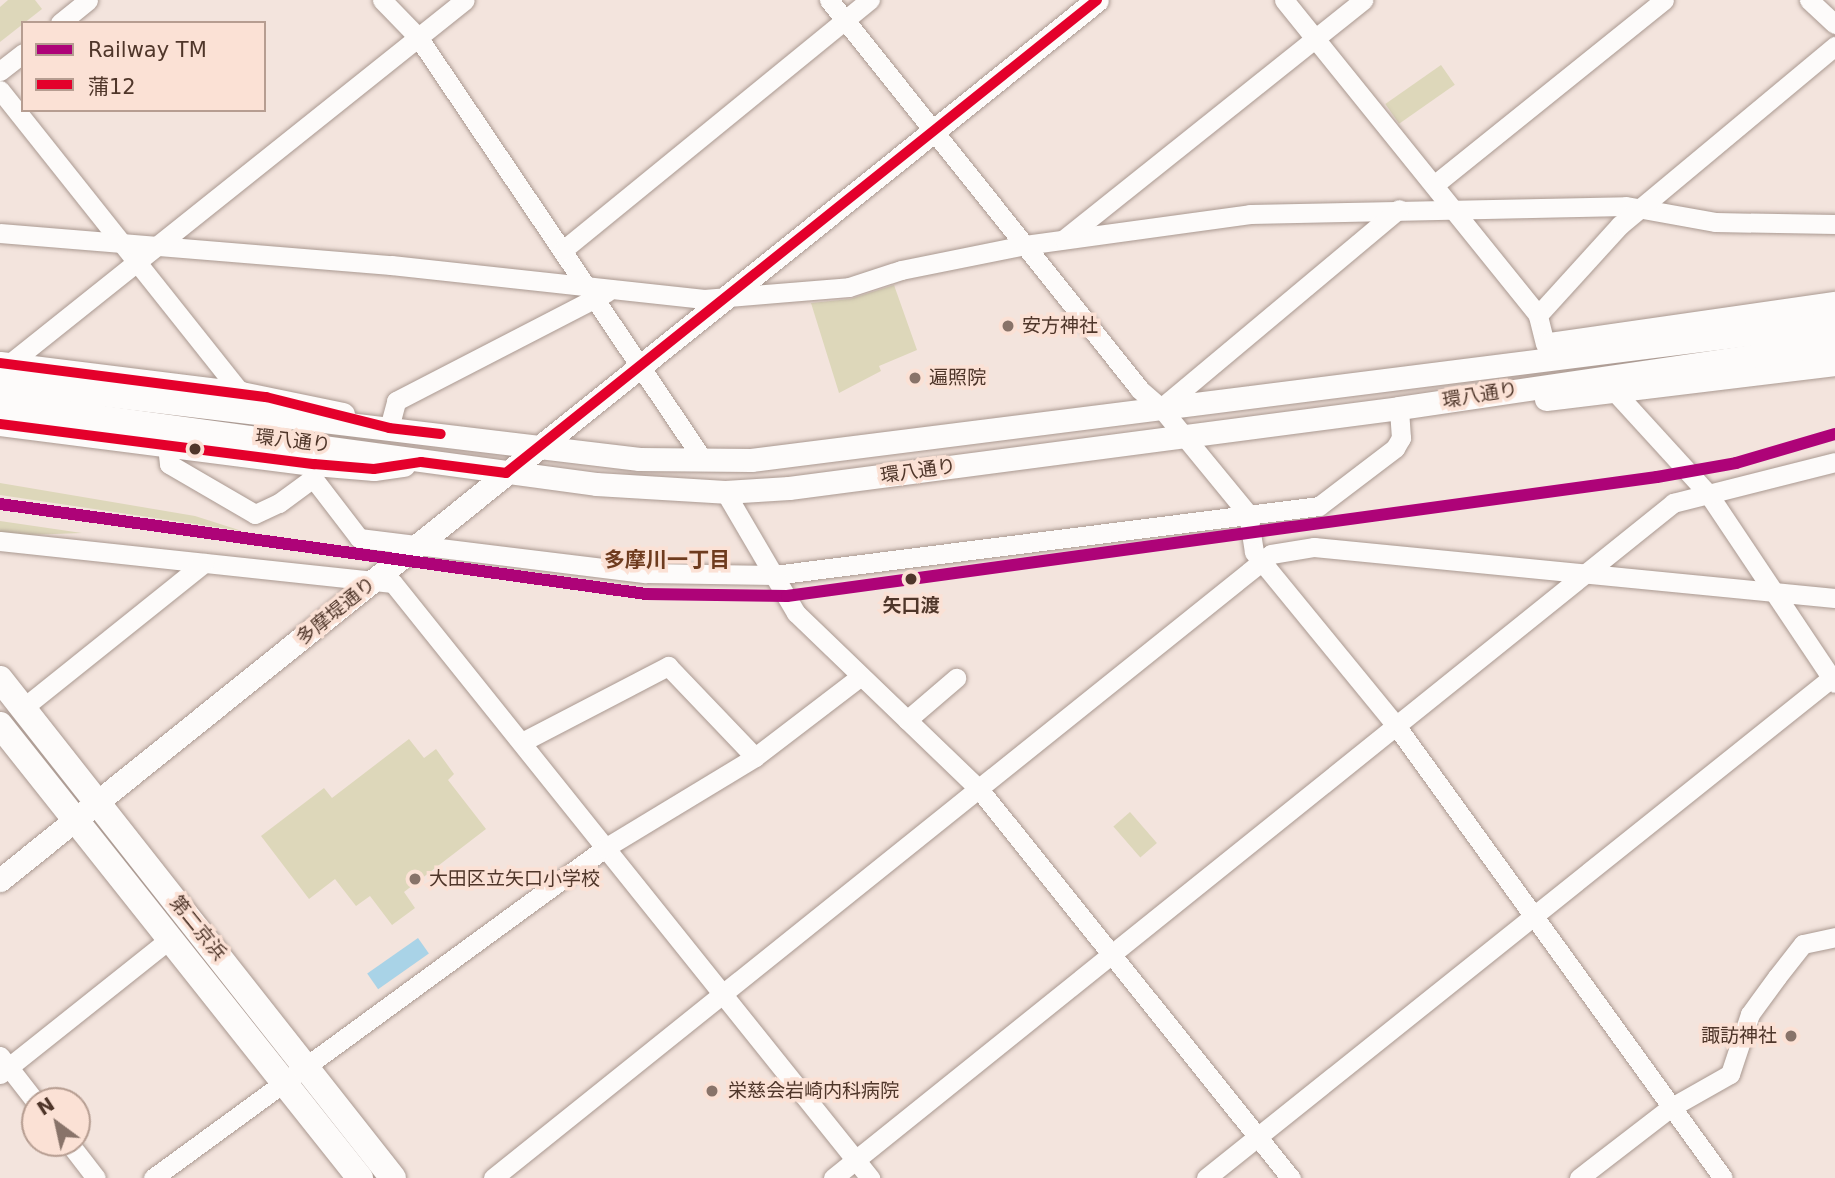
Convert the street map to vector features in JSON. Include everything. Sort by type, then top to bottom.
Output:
[{"type":"highway","name":"第二京浜","points":[[0,679],[308,1066],[393,1178]]},
{"type":"highway","name":"第二京浜","points":[[0,726],[286,1081],[360,1178]]},
{"type":"main road","name":"多摩堤通り","points":[[0,880],[1097,0]]},
{"type":"main road","points":[[1469,369],[1545,344],[1835,303]]},
{"type":"main road","name":"環八通り","points":[[0,403],[251,425],[389,428],[540,447],[704,461],[799,456],[1835,323]]},
{"type":"main road","name":"環八通り","points":[[3,370],[421,462],[642,489],[725,492],[789,488],[1399,408],[1472,395],[1835,344]]},
{"type":"main road","points":[[1472,395],[1512,401],[1616,393],[1835,364]]},
{"type":"main road","points":[[3,370],[241,393],[319,407],[389,428]]},
{"type":"main road","points":[[0,424],[167,445],[314,471],[374,469],[421,462]]},
{"type":"street","points":[[62,21],[88,0]]},
{"type":"street","points":[[382,0],[418,37],[642,365],[704,461]]},
{"type":"street","points":[[3,370],[465,0]]},
{"type":"street","points":[[829,0],[1139,389],[1161,408],[1248,514],[1254,552],[1397,727],[1670,1108],[1724,1178]]},
{"type":"street","points":[[564,250],[870,0]]},
{"type":"street","points":[[1284,0],[1538,315],[1545,344]]},
{"type":"street","points":[[1063,239],[1363,0]]},
{"type":"street","points":[[1434,185],[1664,0]]},
{"type":"street","points":[[1809,0],[1835,24]]},
{"type":"street","points":[[1538,315],[1639,209],[1835,46]]},
{"type":"street","points":[[0,71],[21,54]]},
{"type":"street","points":[[0,90],[120,245],[241,393]]},
{"type":"street","points":[[0,233],[592,291],[615,289],[704,299],[730,294],[849,287],[901,270],[1025,245],[1250,214],[1452,208],[1639,209],[1715,222],[1835,224]]},
{"type":"street","points":[[1161,408],[1399,209]]},
{"type":"street","points":[[389,428],[396,401],[592,291]]},
{"type":"street","points":[[1206,1178],[1834,679],[1773,594],[1709,495],[1616,393]]},
{"type":"street","points":[[167,445],[169,464],[255,514],[279,503],[314,471],[359,538],[646,573],[774,575],[1327,502],[1395,448],[1401,438],[1399,408]]},
{"type":"street","points":[[833,1178],[1673,503],[1835,462]]},
{"type":"street","points":[[725,492],[796,613],[979,789],[1291,1178]]},
{"type":"street","points":[[0,541],[393,583],[870,1178]]},
{"type":"street","points":[[493,1178],[1270,554],[1314,547],[1589,571],[1773,594],[1835,598]]},
{"type":"street","points":[[23,708],[204,563]]},
{"type":"street","points":[[522,742],[667,666],[755,757]]},
{"type":"street","points":[[153,1178],[605,848],[755,757],[861,676]]},
{"type":"street","points":[[907,720],[956,678]]},
{"type":"street","points":[[1579,1178],[1670,1108],[1730,1074],[1749,1014],[1777,977],[1803,944],[1835,937]]},
{"type":"street","points":[[22,1087],[3,1066],[172,938]]},
{"type":"street","points":[[80,1157],[96,1178]]},
{"type":"shaded area","points":[[8,0],[35,0],[42,9],[27,21],[21,21],[21,26],[0,42],[0,7]]},
{"type":"shaded area","points":[[1441,65],[1455,85],[1399,124],[1385,104]]},
{"type":"shaded area","points":[[894,285],[917,350],[879,366],[881,371],[839,393],[811,303],[850,299]]},
{"type":"shaded area","points":[[0,483],[195,516],[242,531],[0,495]]},
{"type":"shaded area","points":[[0,521],[82,533],[0,536]]},
{"type":"shaded area","points":[[409,739],[424,758],[436,749],[454,774],[448,780],[486,829],[404,892],[415,908],[392,925],[370,896],[356,906],[335,879],[309,899],[261,836],[324,788],[332,798]]},
{"type":"shaded area","points":[[1130,812],[1157,843],[1140,857],[1113,826]]},
{"type":"water","points":[[418,938],[429,954],[378,989],[367,974]]},
{"type":"rail line","name":"TM","points":[[0,504],[646,594],[787,596],[1657,477],[1736,463],[1835,434]]},
{"type":"transit line","name":"蒲12","points":[[0,424],[314,464],[374,469],[421,462],[506,473],[1097,0]]},
{"type":"transit line","name":"蒲12","points":[[0,363],[266,397],[389,428],[441,434]]},
{"type":"place","name":"安方神社","points":[[1008,326]]},
{"type":"place","name":"遍照院","points":[[915,378]]},
{"type":"place","name":"矢口渡","points":[[911,579]]},
{"type":"place","name":"大田区立矢口小学校","points":[[415,879]]},
{"type":"place","name":"諏訪神社","points":[[1791,1036]]},
{"type":"place","name":"栄慈会岩崎内科病院","points":[[712,1091]]},
{"type":"district","name":"多摩川一丁目","points":[[667,560]]}]
